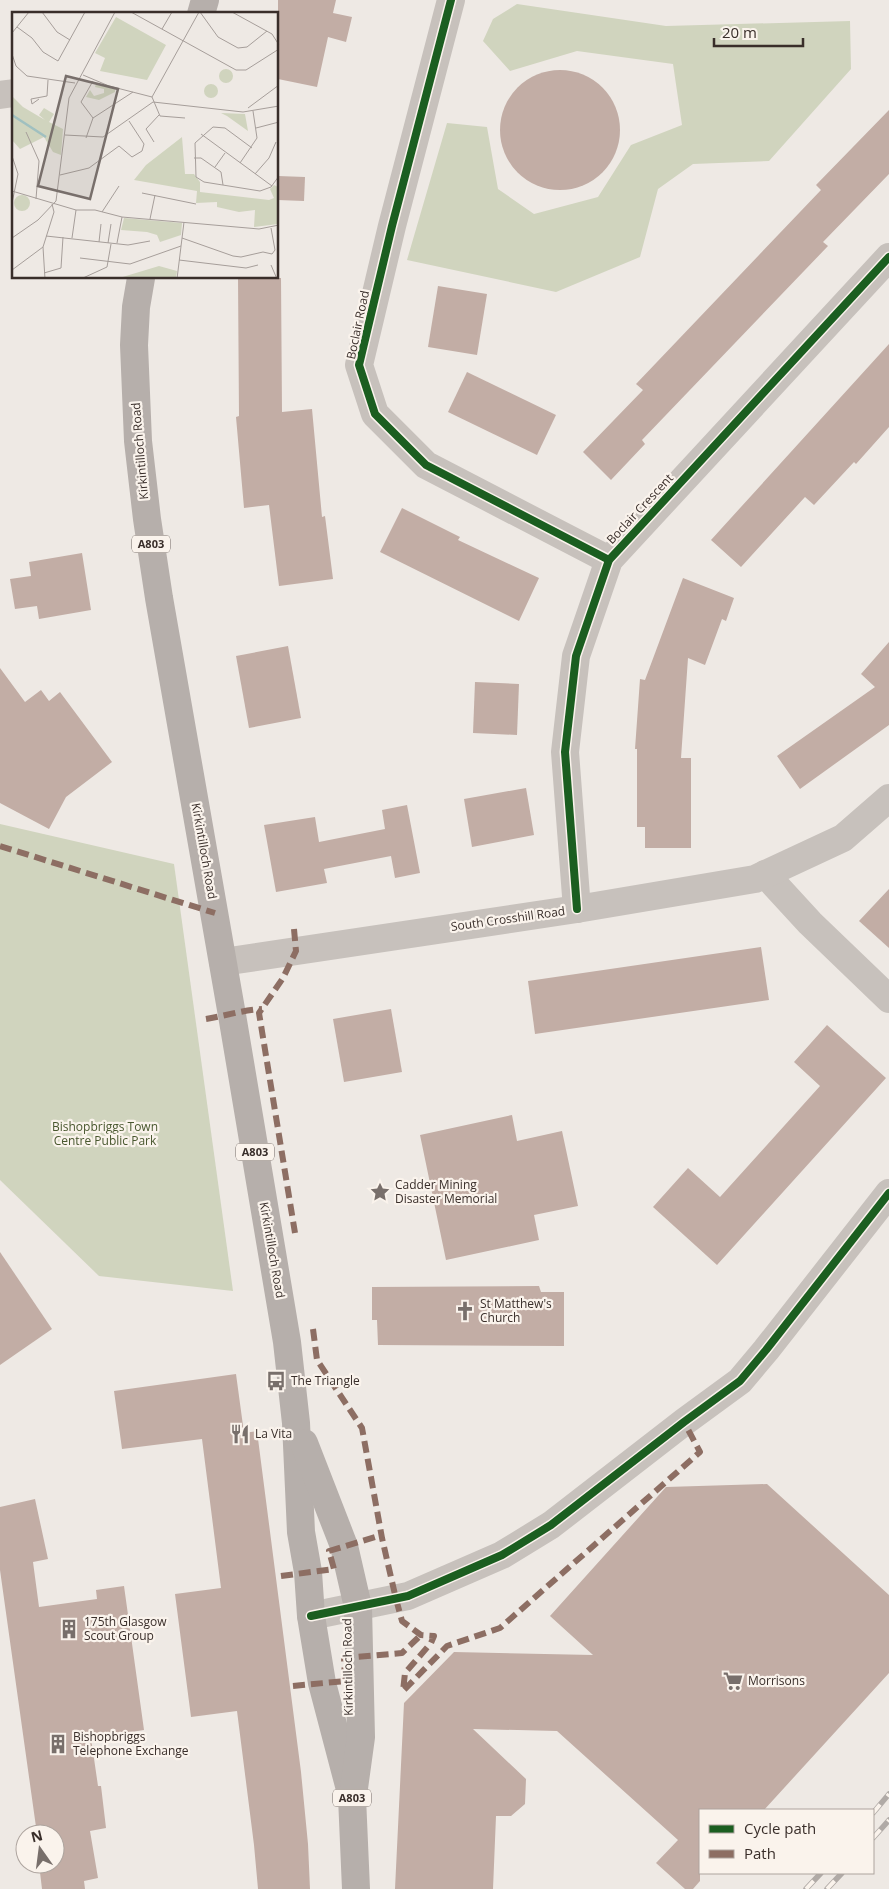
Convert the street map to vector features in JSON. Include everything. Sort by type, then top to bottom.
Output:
[{"type":"main road","name":"Kirkintilloch Road","points":[[141,279],[136,308],[134,344],[138,441],[147,519],[287,1342],[296,1423],[301,1532],[308,1572],[311,1616],[322,1683],[352,1800]]},
{"type":"main road","name":"Kirkintilloch Road","points":[[296,1423],[344,1546],[358,1607],[361,1737],[352,1800],[356,1889]]},
{"type":"street","name":"Boclair Road","points":[[451,0],[392,226],[360,365],[375,414],[426,465],[609,560]]},
{"type":"street","name":"Boclair Crescent","points":[[577,909],[565,752],[576,656],[609,560],[889,257]]},
{"type":"street","name":"South Crosshill Road","points":[[223,962],[577,909],[755,879],[843,838],[889,798]]},
{"type":"street","points":[[765,874],[810,924],[889,999]]},
{"type":"street","points":[[311,1616],[408,1596],[502,1555],[551,1525],[740,1381],[889,1193]]},
{"type":"green space","points":[[517,4],[666,26],[850,21],[851,69],[769,161],[693,164],[658,189],[640,257],[556,292],[407,260],[447,123],[487,127],[498,189],[534,214],[598,197],[631,145],[682,125],[673,64],[577,51],[510,71],[483,41],[493,19]]},
{"type":"green space","name":"Bishopbriggs Town Centre Public Park","points":[[0,824],[174,864],[233,1291],[99,1276],[0,1180]]},
{"type":"building","points":[[278,0],[336,0],[333,13],[352,17],[346,42],[328,37],[317,87],[279,79]]},
{"type":"building","points":[[560,70],[583,75],[593,80],[602,88],[610,97],[615,107],[620,130],[615,153],[610,163],[602,172],[593,180],[583,185],[560,190],[537,185],[527,180],[518,172],[510,163],[505,153],[500,130],[505,107],[510,97],[518,88],[527,80],[537,75]]},
{"type":"building","points":[[889,110],[889,174],[823,242],[828,246],[642,440],[645,444],[611,480],[583,452],[643,390],[636,384],[821,190],[816,185]]},
{"type":"building","points":[[279,176],[305,177],[304,201],[279,200]]},
{"type":"building","points":[[281,278],[282,412],[312,409],[322,517],[325,516],[333,579],[279,586],[269,505],[244,508],[236,417],[239,416],[238,279]]},
{"type":"building","points":[[438,286],[487,294],[477,355],[428,347]]},
{"type":"building","points":[[889,344],[889,427],[856,464],[854,462],[814,505],[805,497],[741,567],[711,540]]},
{"type":"building","points":[[467,372],[556,415],[537,455],[448,412]]},
{"type":"building","points":[[402,508],[460,537],[458,540],[539,578],[519,621],[380,552]]},
{"type":"building","points":[[82,553],[91,610],[39,619],[37,606],[15,609],[10,579],[31,576],[29,562]]},
{"type":"building","points":[[683,578],[734,598],[726,621],[722,619],[705,665],[688,658],[681,758],[691,758],[691,848],[645,848],[645,827],[637,827],[637,749],[635,749],[640,679],[645,680]]},
{"type":"building","points":[[889,642],[889,725],[800,789],[777,756],[875,687],[861,674]]},
{"type":"building","points":[[288,646],[301,718],[249,728],[236,656]]},
{"type":"building","points":[[0,668],[25,702],[41,690],[49,701],[60,692],[112,762],[66,797],[49,829],[0,803]]},
{"type":"building","points":[[475,682],[519,684],[517,735],[473,733]]},
{"type":"building","points":[[526,788],[534,835],[472,847],[464,799]]},
{"type":"building","points":[[407,805],[420,873],[395,878],[391,856],[324,869],[327,883],[276,892],[264,825],[315,817],[319,842],[385,829],[382,810]]},
{"type":"building","points":[[889,889],[889,948],[859,921]]},
{"type":"building","points":[[761,947],[769,1000],[535,1034],[528,981]]},
{"type":"building","points":[[391,1009],[402,1072],[344,1082],[333,1019]]},
{"type":"building","points":[[827,1025],[886,1078],[717,1265],[653,1207],[688,1168],[720,1197],[820,1086],[794,1062]]},
{"type":"building","points":[[512,1115],[517,1141],[562,1131],[578,1206],[534,1215],[539,1240],[446,1260],[420,1135]]},
{"type":"building","points":[[0,1252],[52,1329],[0,1365]]},
{"type":"building","name":"St Matthew's Church","points":[[539,1286],[541,1292],[564,1292],[564,1346],[378,1345],[377,1320],[372,1320],[372,1287]]},
{"type":"building","points":[[236,1374],[244,1433],[257,1431],[301,1772],[310,1889],[258,1889],[237,1711],[191,1717],[175,1594],[221,1588],[202,1439],[122,1449],[114,1391]]},
{"type":"building","name":"Morrisons","points":[[767,1484],[889,1595],[889,1673],[765,1809],[699,1809],[700,1881],[693,1889],[685,1889],[656,1863],[678,1840],[557,1731],[473,1729],[526,1779],[525,1804],[511,1816],[496,1816],[493,1889],[395,1889],[404,1703],[454,1652],[593,1655],[550,1616],[666,1487]]},
{"type":"building","points":[[35,1499],[48,1559],[33,1562],[39,1607],[97,1599],[96,1590],[124,1586],[144,1730],[91,1738],[98,1786],[101,1786],[106,1828],[90,1831],[98,1878],[84,1881],[85,1889],[42,1889],[40,1874],[65,1874],[65,1824],[36,1824],[0,1570],[0,1507]]},
{"type":"railway","points":[[874,1812],[889,1794]]},
{"type":"railway","points":[[874,1837],[889,1820]]},
{"type":"railway","points":[[806,1889],[820,1874]]},
{"type":"railway","points":[[827,1889],[841,1874]]},
{"type":"marked path","points":[[0,846],[215,913]]},
{"type":"marked path","points":[[294,929],[296,951],[283,978],[259,1013],[295,1233]]},
{"type":"marked path","points":[[206,1019],[262,1009]]},
{"type":"marked path","points":[[313,1329],[317,1360],[362,1428],[382,1538],[402,1621],[421,1635],[434,1636],[431,1643],[405,1673],[403,1691],[447,1646],[500,1628],[700,1452],[684,1422]]},
{"type":"marked path","points":[[281,1576],[334,1569],[329,1551],[382,1535]]},
{"type":"marked path","points":[[293,1686],[345,1681],[344,1658],[402,1653],[421,1635]]},
{"type":"cycle path","points":[[451,0],[392,226],[359,365],[375,414],[426,465],[609,560]]},
{"type":"cycle path","points":[[577,909],[565,752],[576,656],[609,560],[889,257]]},
{"type":"cycle path","points":[[311,1616],[408,1596],[502,1555],[551,1525],[740,1381],[889,1193]]},
{"type":"place","name":"Cadder Mining Disaster Memorial","points":[[380,1192]]},
{"type":"place","name":"St Matthew's Church","points":[[465,1311]]},
{"type":"place","name":"The Triangle","points":[[276,1381]]},
{"type":"place","name":"La Vita","points":[[240,1434]]},
{"type":"place","name":"175th Glasgow Scout Group","points":[[69,1629]]},
{"type":"place","name":"Morrisons","points":[[733,1681]]},
{"type":"place","name":"Bishopbriggs Telephone Exchange","points":[[58,1744]]}]
